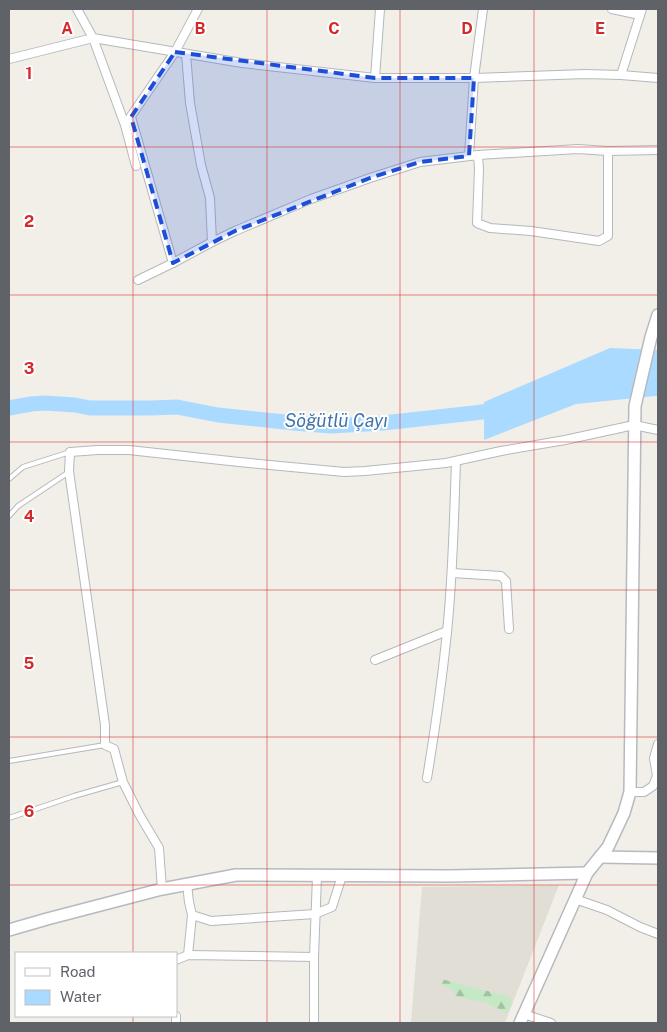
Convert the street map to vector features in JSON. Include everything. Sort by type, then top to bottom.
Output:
[{"type":"main road","points":[[522,1019],[587,873],[608,847],[624,813],[630,792],[635,406],[658,315]]},
{"type":"main road","points":[[600,857],[658,858]]},
{"type":"main road","points":[[9,930],[162,889],[236,875],[450,876],[587,873]]},
{"type":"street","points":[[77,9],[93,38],[125,125],[136,166]]},
{"type":"street","points":[[125,125],[175,52],[198,9]]},
{"type":"street","points":[[375,78],[380,9]]},
{"type":"street","points":[[469,156],[474,78],[483,9]]},
{"type":"street","points":[[612,9],[641,12],[621,75]]},
{"type":"street","points":[[9,58],[93,38],[242,63],[375,78],[474,78],[585,74],[658,78]]},
{"type":"street","points":[[186,54],[190,103],[201,165],[210,198],[212,242]]},
{"type":"street","points":[[131,117],[173,264]]},
{"type":"street","points":[[138,280],[235,231],[311,199],[420,162],[478,155],[578,149],[608,151],[658,150]]},
{"type":"street","points":[[478,155],[477,223],[490,228],[530,231],[599,241],[608,236],[608,151]]},
{"type":"street","points":[[162,889],[159,848],[123,782],[114,749],[105,745],[105,724],[70,471],[70,452],[129,450],[344,472],[456,461],[634,425],[658,430]]},
{"type":"street","points":[[427,778],[439,706],[447,631],[452,572],[456,461]]},
{"type":"street","points":[[452,572],[501,576],[506,581],[509,630]]},
{"type":"street","points":[[375,660],[447,631]]},
{"type":"street","points":[[630,792],[644,792],[653,786],[658,776],[654,758],[658,744]]},
{"type":"street","points":[[314,1023],[317,876]]},
{"type":"street","points":[[192,915],[211,921],[315,914],[332,907],[342,876]]},
{"type":"street","points":[[186,884],[192,915],[188,956]]},
{"type":"street","points":[[575,899],[607,910],[658,934]]},
{"type":"street","points":[[178,959],[188,956],[314,957]]},
{"type":"street","points":[[522,1019],[550,1023]]},
{"type":"lane","points":[[9,479],[23,467],[70,452]]},
{"type":"lane","points":[[9,516],[18,506],[70,471]]},
{"type":"lane","points":[[9,761],[105,745]]},
{"type":"lane","points":[[9,818],[123,782]]},
{"type":"highlighted area","points":[[175,52],[375,78],[474,78],[469,156],[420,162],[370,178],[235,231],[173,263],[131,117]]},
{"type":"shaded area","points":[[559,885],[505,1023],[411,1023],[422,887]]},
{"type":"green space","points":[[441,979],[511,997],[506,1015],[505,1012],[486,1003],[456,996],[453,990],[442,985]]},
{"type":"water","points":[[610,348],[658,350],[658,396],[576,404],[484,440],[484,402]]},
{"type":"waterway","name":"Söğütlü Çayı","points":[[9,408],[45,403],[90,408],[177,407],[218,415],[331,426],[383,423],[504,409]]}]
